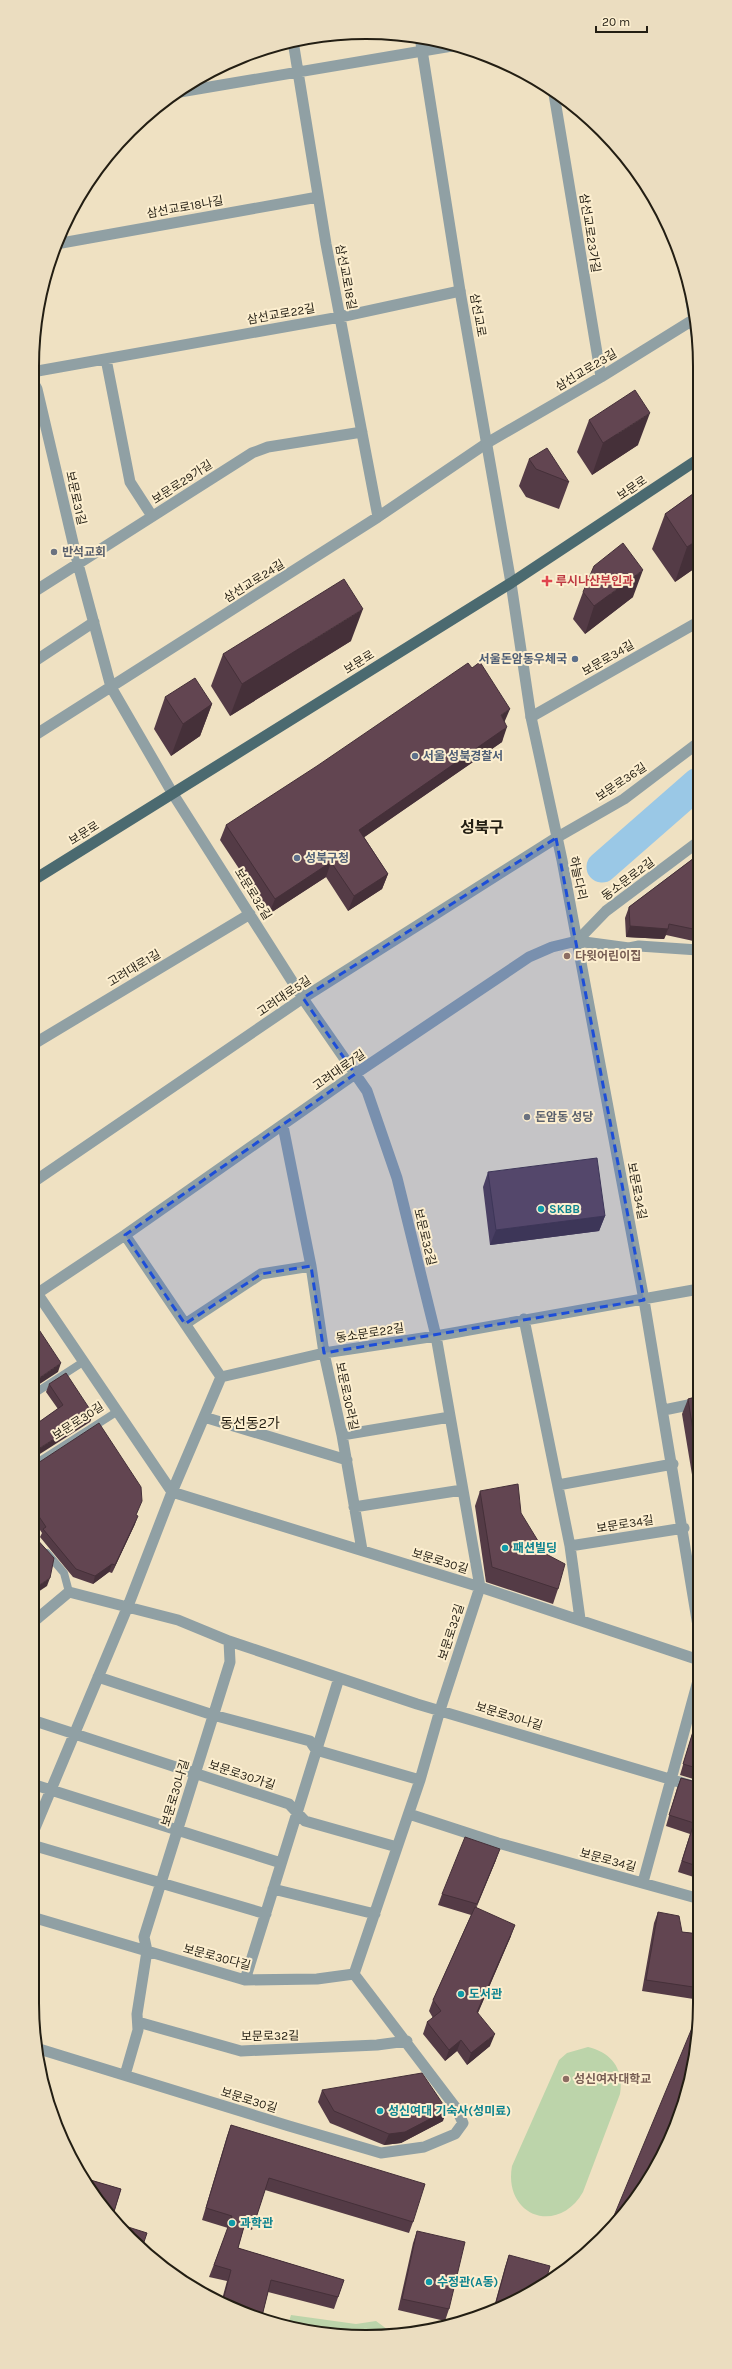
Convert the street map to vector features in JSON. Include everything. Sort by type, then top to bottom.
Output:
[{"type":"main road","name":"보문로","points":[[39,877],[511,583],[693,463]]},
{"type":"street","name":"삼선교로","points":[[421,44],[460,291],[511,583]]},
{"type":"street","name":"삼선교로18길","points":[[294,47],[318,197],[378,517]]},
{"type":"street","points":[[190,90],[442,48]]},
{"type":"street","name":"삼선교로23가길","points":[[555,99],[601,377]]},
{"type":"street","name":"삼선교로18나길","points":[[63,243],[318,197]]},
{"type":"street","name":"삼선교로22길","points":[[39,371],[340,317],[460,291]]},
{"type":"street","name":"삼선교로23길","points":[[487,443],[601,377],[690,321]]},
{"type":"street","points":[[106,359],[130,482],[152,516]]},
{"type":"street","name":"보문로31길","points":[[39,398],[78,564],[112,686],[173,794]]},
{"type":"street","name":"보문로29가길","points":[[39,589],[252,453],[268,447],[362,432]]},
{"type":"street","name":"삼선교로24길","points":[[39,733],[378,517],[487,443]]},
{"type":"street","points":[[511,583],[531,717],[556,838]]},
{"type":"street","points":[[39,658],[94,622]]},
{"type":"street","name":"보문로34길","points":[[531,717],[693,625]]},
{"type":"street","name":"보문로36길","points":[[556,838],[624,799],[693,747]]},
{"type":"street","name":"보문로32길","points":[[173,794],[310,1009],[367,1091],[397,1178],[436,1336],[480,1587],[440,1710],[409,1814],[354,1974]]},
{"type":"street","name":"하늘다리","points":[[556,838],[574,923]]},
{"type":"street","name":"고려대로5길","points":[[39,1178],[303,998],[556,838]]},
{"type":"street","name":"동소문로2길","points":[[577,941],[606,911],[693,846]]},
{"type":"street","name":"고려대로1길","points":[[39,1041],[250,914]]},
{"type":"street","name":"보문로34길","points":[[574,923],[664,1410],[693,1590]]},
{"type":"street","points":[[577,941],[628,948],[639,946],[693,950]]},
{"type":"street","name":"고려대로7길","points":[[39,1289],[125,1235],[283,1126],[354,1072],[529,957],[552,947],[577,941]]},
{"type":"street","points":[[628,948],[637,953],[693,958]]},
{"type":"street","name":"보문로30라길","points":[[283,1126],[311,1266],[324,1353],[347,1460],[362,1550]]},
{"type":"street","points":[[39,1817],[128,1606],[172,1492],[221,1378],[125,1235]]},
{"type":"street","points":[[185,1324],[262,1274],[311,1266]]},
{"type":"street","name":"동소문로22길","points":[[221,1378],[324,1353],[436,1336],[524,1319],[693,1291]]},
{"type":"street","name":"보문로30길","points":[[39,1299],[118,1411],[172,1492],[480,1587],[580,1619],[693,1658]]},
{"type":"street","points":[[524,1319],[570,1546],[580,1619]]},
{"type":"street","points":[[664,1410],[693,1404]]},
{"type":"street","points":[[204,1417],[347,1460]]},
{"type":"street","points":[[342,1435],[450,1417]]},
{"type":"street","points":[[558,1485],[673,1464]]},
{"type":"street","points":[[354,1507],[462,1490]]},
{"type":"street","name":"보문로34길","points":[[570,1546],[684,1528]]},
{"type":"street","points":[[39,1617],[69,1592]]},
{"type":"street","name":"보문로30나길","points":[[69,1592],[178,1620],[229,1642],[338,1678],[693,1786]]},
{"type":"street","name":"보문로30나길","points":[[147,1951],[144,1937],[230,1662],[229,1642]]},
{"type":"street","points":[[98,1678],[213,1715],[310,1741],[316,1750],[420,1780]]},
{"type":"street","points":[[245,1980],[338,1678]]},
{"type":"street","name":"보문로34길","points":[[409,1814],[498,1843],[643,1882],[693,1702]]},
{"type":"street","name":"보문로30가길","points":[[39,1723],[57,1730],[74,1732],[289,1804],[297,1811],[305,1822],[397,1847]]},
{"type":"street","points":[[39,1787],[282,1863]]},
{"type":"street","points":[[39,1847],[266,1914]]},
{"type":"street","points":[[643,1882],[693,1897]]},
{"type":"street","points":[[273,1889],[375,1914]]},
{"type":"street","name":"보문로30다길","points":[[39,1919],[245,1980],[317,1979],[354,1974]]},
{"type":"street","points":[[125,2075],[138,2030],[147,1951]]},
{"type":"street","points":[[354,1974],[406,2042]]},
{"type":"street","name":"보문로32길","points":[[138,2022],[241,2051],[377,2045],[406,2042]]},
{"type":"street","name":"보문로30길","points":[[43,2050],[381,2153],[424,2147],[455,2134],[463,2123],[456,2108],[406,2042]]},
{"type":"lane","points":[[39,1390],[83,1362]]},
{"type":"lane","name":"보문로30길","points":[[39,1462],[118,1411]]},
{"type":"lane","points":[[42,1547],[64,1574],[69,1592]]},
{"type":"highlighted area","points":[[556,838],[644,1300],[324,1353],[311,1266],[261,1274],[185,1324],[125,1235],[355,1074],[303,998]]},
{"type":"green space","points":[[588,2047],[604,2053],[614,2063],[620,2077],[620,2094],[583,2192],[572,2206],[560,2214],[547,2216],[535,2214],[524,2208],[516,2197],[511,2183],[512,2166],[559,2060],[567,2053]]},
{"type":"green space","points":[[291,2315],[356,2324],[376,2321],[387,2329],[345,2329],[302,2324],[289,2321]]},
{"type":"building","points":[[635,390],[650,413],[603,443],[589,420]]},
{"type":"building","points":[[547,448],[569,482],[536,469],[529,459]]},
{"type":"building","points":[[693,494],[693,543],[687,547],[665,514]]},
{"type":"building","points":[[623,543],[643,570],[594,606],[583,592],[594,566]]},
{"type":"building","points":[[344,579],[363,609],[242,684],[223,654]]},
{"type":"building","points":[[480,662],[510,709],[501,715],[507,727],[359,830],[388,874],[354,896],[331,862],[275,899],[226,825],[317,766],[468,663],[472,668]]},
{"type":"building","points":[[195,678],[212,704],[183,724],[165,697]]},
{"type":"building","points":[[693,859],[693,929],[669,924],[668,929],[630,926],[629,907]]},
{"type":"building","name":"SKBB","points":[[597,1158],[605,1216],[496,1230],[488,1172]]},
{"type":"building","points":[[39,1330],[61,1363],[39,1378]]},
{"type":"building","points":[[66,1373],[93,1414],[39,1449],[39,1422],[63,1405],[49,1384]]},
{"type":"building","points":[[693,1398],[693,1430],[688,1399]]},
{"type":"building","points":[[99,1423],[141,1487],[142,1501],[136,1515],[138,1516],[115,1565],[112,1564],[95,1576],[76,1569],[43,1529],[46,1527],[39,1516],[39,1462]]},
{"type":"building","name":"패션빌딩","points":[[518,1484],[521,1513],[546,1554],[565,1564],[558,1589],[492,1567],[480,1491]]},
{"type":"building","points":[[39,1542],[54,1558],[50,1578],[39,1585]]},
{"type":"building","points":[[693,1732],[693,1767],[683,1764]]},
{"type":"building","points":[[681,1778],[693,1781],[693,1823],[669,1815]]},
{"type":"building","points":[[693,1826],[693,1865],[682,1861]]},
{"type":"building","points":[[465,1837],[500,1849],[477,1904],[442,1894]]},
{"type":"building","name":"도서관","points":[[475,1907],[515,1925],[477,2012],[495,2034],[471,2053],[461,2040],[449,2050],[427,2022],[441,2011],[433,2000]]},
{"type":"building","points":[[658,1912],[679,1916],[682,1932],[693,1933],[693,1987],[646,1980]]},
{"type":"building","points":[[692,2029],[687,2067],[676,2108],[668,2128],[659,2148],[638,2185],[613,2217]]},
{"type":"building","name":"성신여대 기숙사(성미료)","points":[[422,2073],[447,2110],[405,2132],[389,2134],[334,2111],[322,2090]]},
{"type":"building","name":"과학관","points":[[231,2125],[425,2184],[413,2222],[269,2178],[256,2218],[247,2216],[238,2248],[344,2280],[338,2297],[271,2280],[263,2313],[224,2297],[231,2270],[214,2265],[232,2216],[206,2208]]},
{"type":"building","points":[[91,2180],[121,2189],[114,2211]]},
{"type":"building","points":[[128,2227],[147,2233],[144,2243]]},
{"type":"building","name":"수정관(A동)","points":[[417,2231],[465,2242],[449,2309],[402,2299]]},
{"type":"building","points":[[509,2255],[550,2266],[547,2275],[530,2286],[496,2303]]},
{"type":"waterway","points":[[602,867],[693,787]]},
{"type":"place","name":"반석교회","points":[[54,552]]},
{"type":"place","name":"루시나산부인과","points":[[547,581]]},
{"type":"place","name":"서울돈암동우체국","points":[[575,659]]},
{"type":"place","name":"서울 성북경찰서","points":[[415,756]]},
{"type":"place","name":"성북구청","points":[[297,858]]},
{"type":"place","name":"다윗어린이집","points":[[567,956]]},
{"type":"place","name":"돈암동 성당","points":[[527,1117]]},
{"type":"place","name":"SKBB","points":[[541,1209]]},
{"type":"place","name":"패션빌딩","points":[[505,1548]]},
{"type":"place","name":"도서관","points":[[461,1994]]},
{"type":"place","name":"성신여자대학교","points":[[566,2079]]},
{"type":"place","name":"성신여대 기숙사(성미료)","points":[[380,2111]]},
{"type":"place","name":"과학관","points":[[232,2223]]},
{"type":"place","name":"수정관(A동)","points":[[429,2282]]},
{"type":"district","name":"성북구","points":[[482,827]]},
{"type":"district","name":"동선동2가","points":[[250,1423]]}]
